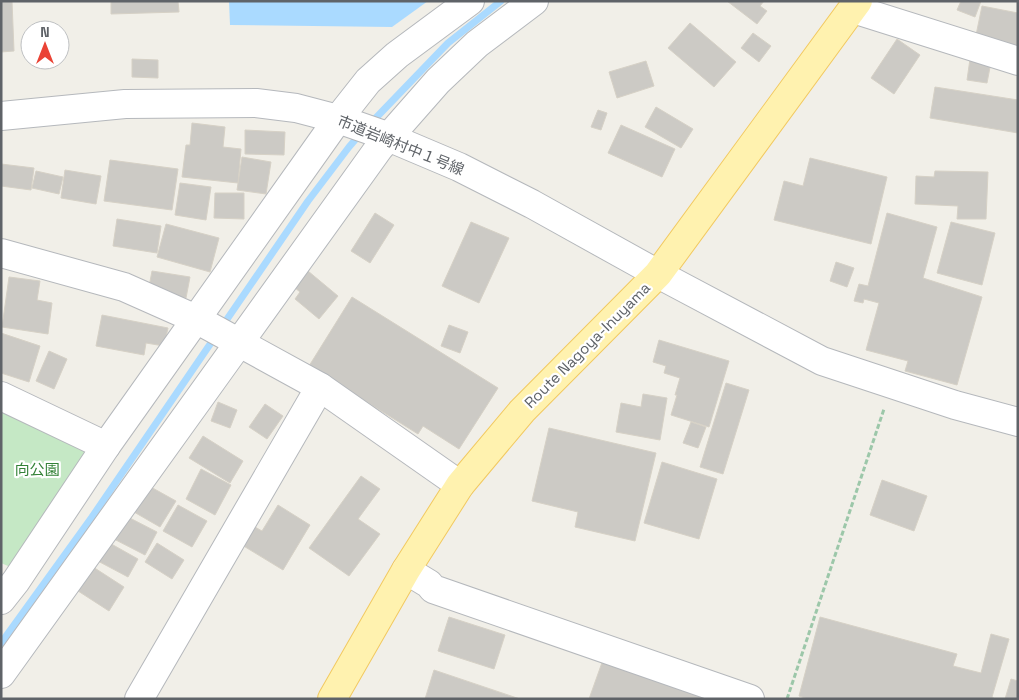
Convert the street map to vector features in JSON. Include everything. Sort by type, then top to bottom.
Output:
[{"type":"main road","name":"Route Nagoya-Inuyama","points":[[332,699],[406,570],[460,485],[522,411],[658,274],[856,5]]},
{"type":"street","points":[[6,585],[106,446],[200,322],[277,206],[338,119],[368,81],[397,55],[470,1]]},
{"type":"street","points":[[1,674],[236,342],[379,148],[385,136],[477,44],[534,1]]},
{"type":"street","points":[[856,5],[1018,61]]},
{"type":"street","name":"市道岩崎村中１号線","points":[[2,118],[125,104],[256,104],[296,108],[338,119],[460,167],[822,361],[955,405],[1018,422]]},
{"type":"street","points":[[1,252],[124,287],[200,322],[320,387],[460,485]]},
{"type":"street","points":[[139,699],[320,387]]},
{"type":"street","points":[[1,396],[106,446]]},
{"type":"street","points":[[406,570],[429,584],[433,589],[750,699]]},
{"type":"path","points":[[787,699],[892,384]]},
{"type":"green space","name":"向公園","points":[[1,410],[92,452],[15,569],[1,563]]},
{"type":"water","points":[[229,1],[428,1],[392,27],[230,25]]},
{"type":"building","points":[[1,1],[12,1],[14,51],[1,52]]},
{"type":"building","points":[[111,1],[178,1],[179,12],[111,14]]},
{"type":"building","points":[[727,1],[764,1],[760,6],[767,11],[757,24]]},
{"type":"building","points":[[961,1],[981,1],[975,17],[957,10]]},
{"type":"building","points":[[982,6],[1018,13],[1018,49],[975,40]]},
{"type":"building","points":[[690,23],[736,62],[714,87],[668,48]]},
{"type":"building","points":[[753,33],[771,46],[759,62],[741,48]]},
{"type":"building","points":[[897,39],[920,55],[894,94],[871,78]]},
{"type":"building","points":[[132,59],[158,60],[158,78],[132,77]]},
{"type":"building","points":[[970,59],[991,62],[987,83],[967,80]]},
{"type":"building","points":[[646,61],[654,86],[617,98],[609,72]]},
{"type":"building","points":[[935,87],[1018,100],[1018,133],[930,118]]},
{"type":"building","points":[[656,107],[693,129],[681,148],[645,127]]},
{"type":"building","points":[[598,110],[607,113],[601,130],[591,127]]},
{"type":"building","points":[[192,123],[225,127],[223,147],[241,149],[238,183],[182,177],[186,145],[190,145]]},
{"type":"building","points":[[621,125],[675,149],[662,177],[608,153]]},
{"type":"building","points":[[245,130],[285,132],[284,155],[245,154]]},
{"type":"building","points":[[242,157],[271,162],[266,194],[237,190]]},
{"type":"building","points":[[810,158],[887,177],[871,244],[774,220],[784,181],[803,186]]},
{"type":"building","points":[[110,160],[178,169],[172,210],[104,201]]},
{"type":"building","points":[[1,164],[34,168],[31,190],[1,186]]},
{"type":"building","points":[[65,170],[101,176],[96,204],[61,198]]},
{"type":"building","points":[[36,171],[63,177],[59,194],[32,188]]},
{"type":"building","points":[[935,171],[988,172],[986,219],[957,219],[958,206],[915,204],[916,176],[934,177]]},
{"type":"building","points":[[180,183],[211,187],[206,220],[175,215]]},
{"type":"building","points":[[215,193],[244,193],[244,219],[214,218]]},
{"type":"building","points":[[375,213],[394,225],[370,263],[351,251]]},
{"type":"building","points":[[887,213],[937,227],[923,278],[982,297],[957,385],[905,371],[908,361],[866,350],[879,303],[864,299],[863,303],[854,301],[859,284],[868,286]]},
{"type":"building","points":[[117,219],[161,226],[157,253],[113,246]]},
{"type":"building","points":[[471,222],[509,238],[479,303],[442,286]]},
{"type":"building","points":[[951,222],[995,233],[982,285],[937,273]]},
{"type":"building","points":[[166,224],[219,238],[210,272],[157,257]]},
{"type":"building","points":[[836,262],[854,268],[847,287],[830,281]]},
{"type":"building","points":[[302,266],[338,296],[319,319],[295,299],[300,292],[289,283]]},
{"type":"building","points":[[152,271],[190,277],[186,298],[148,292]]},
{"type":"building","points":[[9,277],[40,281],[37,300],[52,303],[48,334],[2,327]]},
{"type":"building","points":[[352,297],[498,388],[459,449],[423,426],[418,434],[309,366]]},
{"type":"building","points":[[102,315],[168,328],[164,346],[146,343],[144,355],[96,346]]},
{"type":"building","points":[[449,325],[468,332],[460,353],[441,346]]},
{"type":"building","points":[[1,333],[40,346],[29,382],[1,373]]},
{"type":"building","points":[[659,340],[729,361],[709,427],[671,415],[680,378],[664,373],[666,366],[653,362]]},
{"type":"building","points":[[49,351],[67,359],[54,389],[36,381]]},
{"type":"building","points":[[726,383],[749,390],[723,474],[700,467]]},
{"type":"building","points":[[643,394],[667,398],[660,440],[616,432],[621,403],[641,407]]},
{"type":"building","points":[[218,402],[237,410],[230,428],[211,421]]},
{"type":"building","points":[[265,404],[283,416],[267,439],[249,427]]},
{"type":"building","points":[[691,422],[706,427],[698,448],[683,443]]},
{"type":"building","points":[[549,428],[656,453],[635,541],[575,527],[578,512],[532,501]]},
{"type":"building","points":[[203,436],[243,461],[230,483],[189,458]]},
{"type":"building","points":[[662,462],[717,479],[699,539],[644,523]]},
{"type":"building","points":[[201,469],[231,485],[215,515],[186,499]]},
{"type":"building","points":[[361,476],[380,489],[358,519],[380,534],[349,576],[309,548]]},
{"type":"building","points":[[882,480],[927,496],[914,531],[870,515]]},
{"type":"building","points":[[149,486],[176,501],[160,527],[134,512]]},
{"type":"building","points":[[178,505],[207,521],[192,547],[163,531]]},
{"type":"building","points":[[278,505],[310,525],[283,570],[237,542],[248,523],[262,531]]},
{"type":"building","points":[[124,515],[157,532],[145,555],[112,538]]},
{"type":"building","points":[[106,541],[138,559],[128,577],[96,560]]},
{"type":"building","points":[[157,543],[184,560],[172,579],[145,562]]},
{"type":"building","points":[[90,565],[124,587],[109,611],[75,589]]},
{"type":"building","points":[[449,617],[505,635],[494,669],[438,651]]},
{"type":"building","points":[[820,617],[957,654],[953,666],[981,673],[991,634],[1009,639],[992,697],[995,699],[808,699],[799,696]]},
{"type":"building","points":[[604,657],[725,699],[589,699]]},
{"type":"building","points":[[434,670],[520,699],[425,699]]},
{"type":"building","points":[[1011,679],[1018,681],[1018,699],[1005,699]]},
{"type":"waterway","points":[[370,124],[448,43],[501,1]]},
{"type":"waterway","points":[[221,328],[308,201],[361,133]]},
{"type":"waterway","points":[[1,643],[92,517],[215,337]]}]
